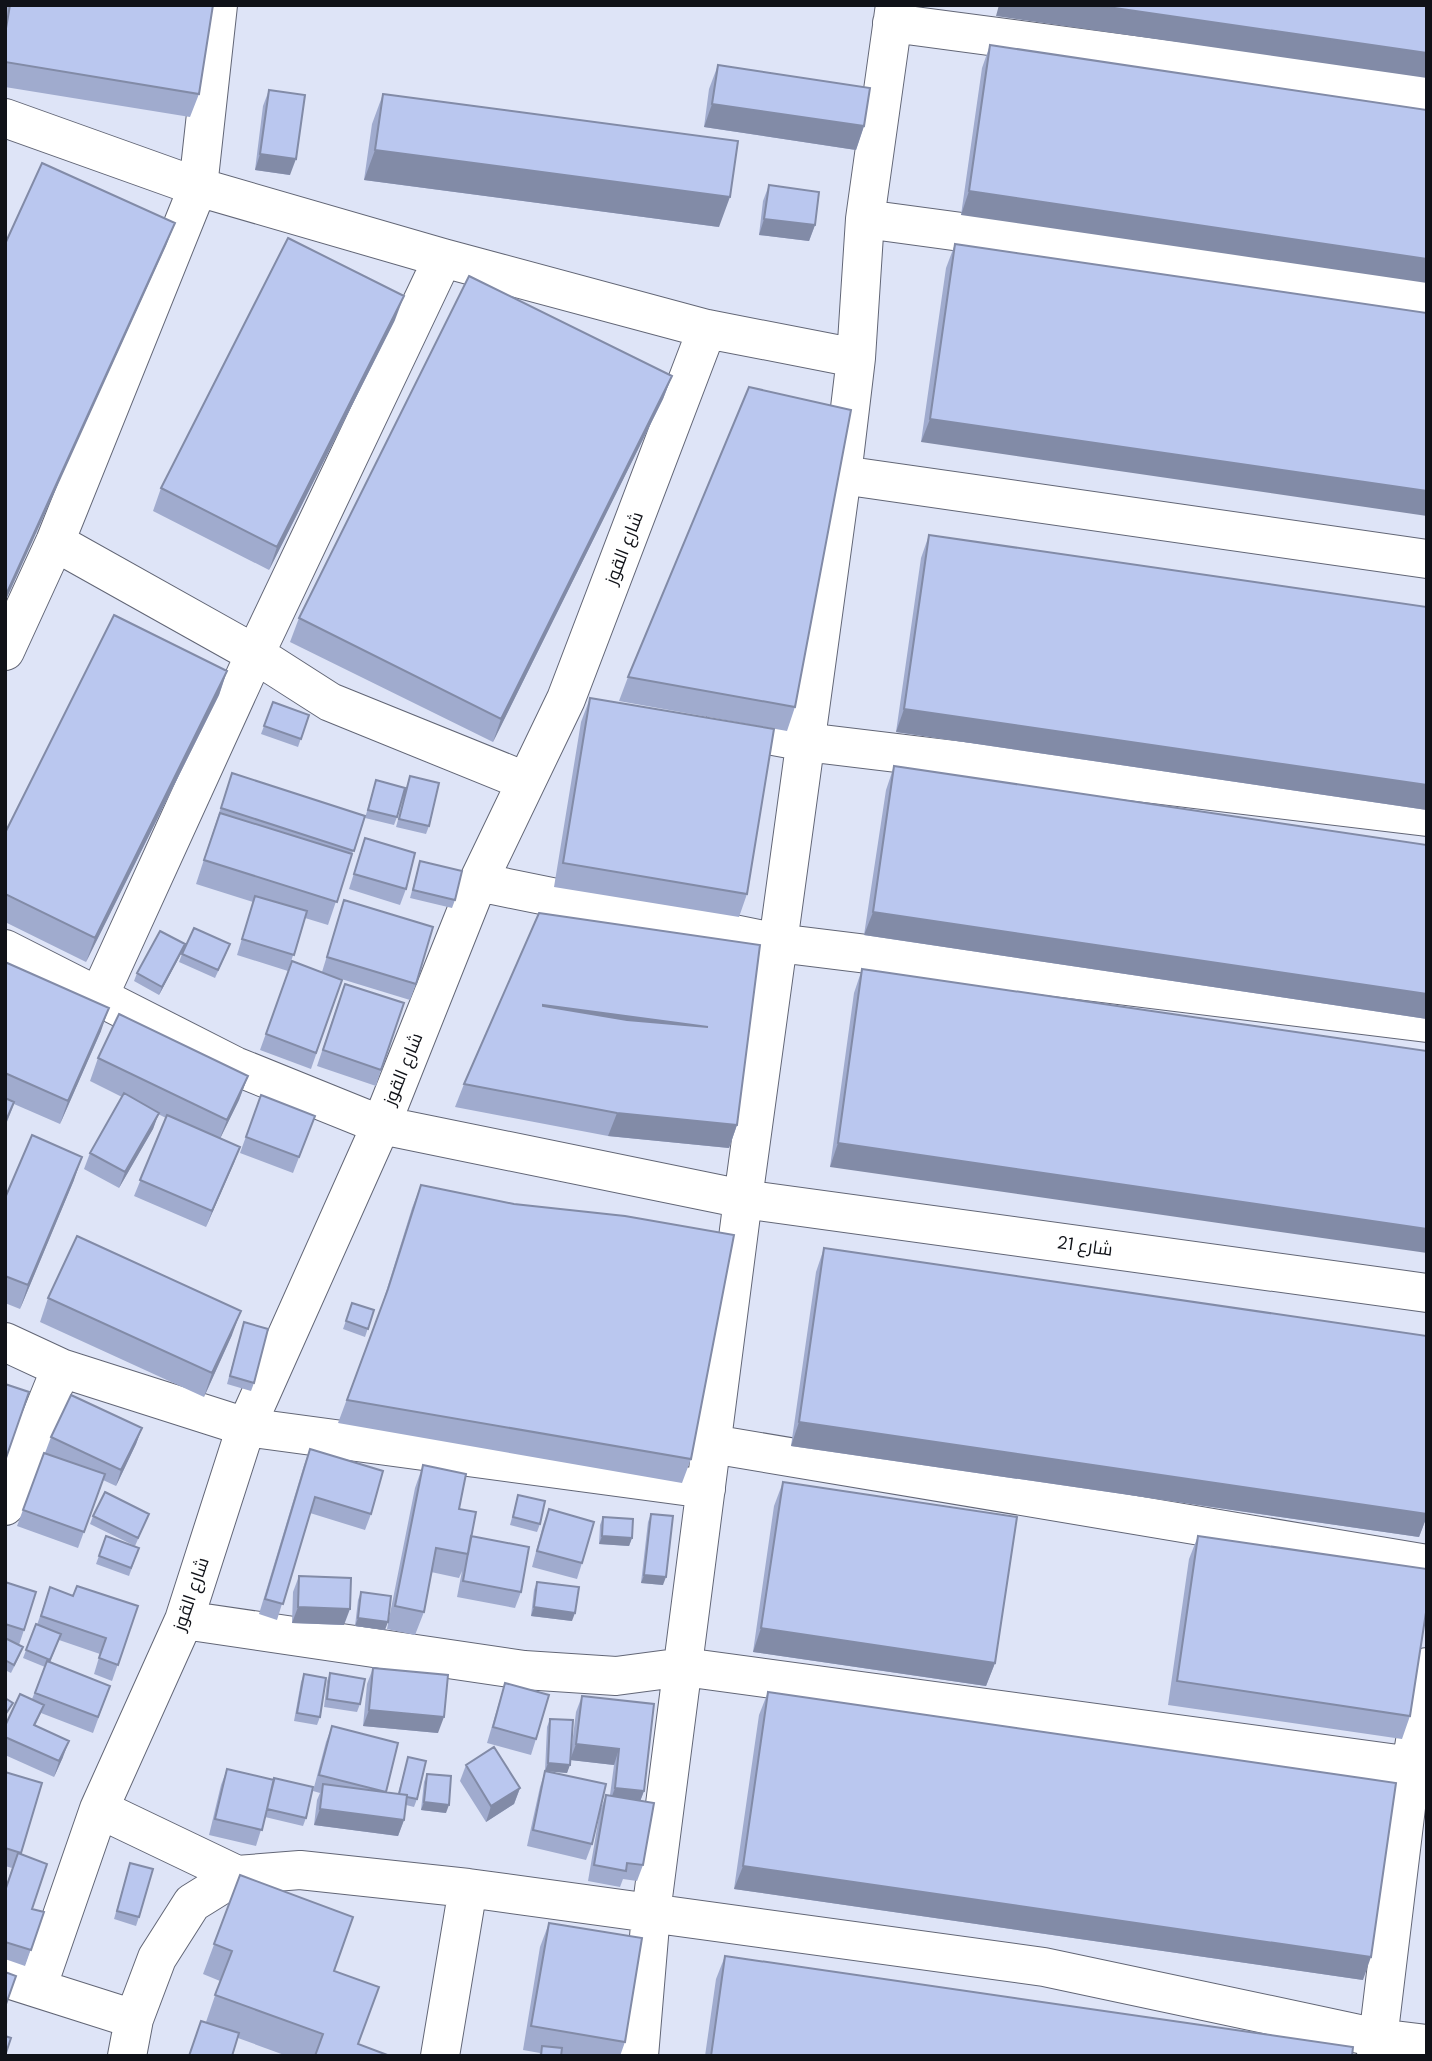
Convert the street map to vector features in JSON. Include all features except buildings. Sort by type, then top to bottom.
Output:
[{"type":"street","points":[[5,651],[55,542],[198,187],[218,5]]},
{"type":"street","points":[[639,2056],[651,1913],[743,1199],[842,475],[856,358],[864,219],[893,14],[1427,94]]},
{"type":"street","points":[[6,121],[198,187],[443,258],[707,329],[856,358]]},
{"type":"street","points":[[864,219],[1427,295]]},
{"type":"street","points":[[99,998],[255,654],[443,258]]},
{"type":"street","name":"شارع القوز","points":[[21,1983],[184,1620],[246,1427],[381,1125],[478,882],[566,699],[707,329]]},
{"type":"street","points":[[842,475],[1427,559]]},
{"type":"street","points":[[55,542],[255,654],[330,702],[525,781]]},
{"type":"street","points":[[566,699],[606,706]]},
{"type":"street","points":[[686,721],[806,742],[1427,817]]},
{"type":"street","points":[[478,882],[778,943],[1427,1023]]},
{"type":"street","name":"شارع 21","points":[[5,948],[235,1066],[381,1125],[743,1199],[1427,1293]]},
{"type":"street","points":[[5,1342],[61,1368],[246,1427],[706,1489]]},
{"type":"street","points":[[5,1506],[61,1368]]},
{"type":"street","points":[[712,1444],[1427,1564]]},
{"type":"street","points":[[184,1620],[524,1670],[616,1676],[684,1667],[1419,1767]]},
{"type":"street","points":[[1377,2047],[1419,1767],[1427,1667]]},
{"type":"street","points":[[99,1809],[237,1875]]},
{"type":"street","points":[[127,2056],[134,2019],[157,1958],[192,1903],[237,1875],[300,1870],[468,1888],[1044,1967],[1377,2047],[1427,2044]]},
{"type":"street","points":[[440,2056],[468,1888]]},
{"type":"street","points":[[21,1983],[134,2019]]}]
